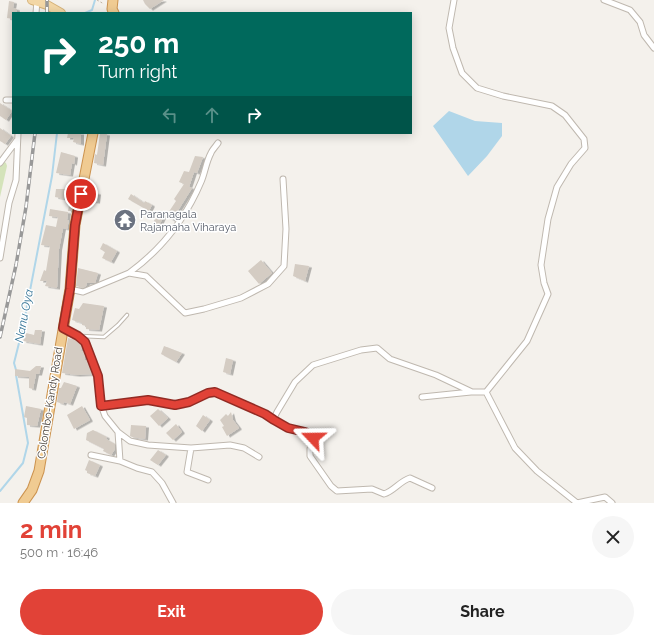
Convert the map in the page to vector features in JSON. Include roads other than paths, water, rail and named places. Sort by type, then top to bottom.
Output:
[{"type":"highway","name":"Colombo-Kandy Road","points":[[23,503],[32,490],[39,471],[70,289],[75,225],[93,134]]},
{"type":"main road","points":[[34,1],[59,12]]},
{"type":"street","points":[[454,0],[449,28],[453,48],[462,73],[478,88],[504,96],[552,106],[565,115],[570,121],[584,139],[585,148],[571,164],[557,187],[548,219],[541,265],[544,283],[548,294],[527,341],[486,392]]},
{"type":"street","points":[[604,0],[630,10],[640,22],[644,35],[654,48]]},
{"type":"street","points":[[34,1],[36,12]]},
{"type":"street","points":[[6,100],[12,100]]},
{"type":"street","points":[[0,164],[18,136]]},
{"type":"street","points":[[0,256],[9,203],[16,180],[18,136]]},
{"type":"street","points":[[70,289],[83,292],[129,273],[152,255],[173,230],[186,210],[201,182],[211,153],[218,143]]},
{"type":"street","points":[[129,273],[146,276],[185,313],[204,310],[241,298],[268,284],[284,266],[286,229],[283,179]]},
{"type":"street","points":[[63,328],[78,336],[85,342],[98,376],[101,406],[105,416],[118,432],[130,441],[148,445],[190,448],[230,445],[244,448],[259,457]]},
{"type":"street","points":[[274,420],[277,412],[295,382],[313,365],[361,350],[377,348],[390,359],[436,375],[472,392]]},
{"type":"street","points":[[101,406],[148,400],[175,405],[189,402],[208,393],[215,392],[265,414],[288,428],[305,432],[313,438],[310,456],[331,486],[337,491],[372,489],[384,494],[388,493],[402,482],[410,478],[432,488]]},
{"type":"street","points":[[422,397],[486,392]]},
{"type":"street","points":[[486,392],[515,448],[537,471],[577,503],[605,497],[612,503]]},
{"type":"street","points":[[118,432],[120,461]]},
{"type":"street","points":[[190,448],[187,472],[208,480]]},
{"type":"street","points":[[90,455],[120,461],[152,472],[162,483],[173,503]]},
{"type":"lane","points":[[78,336],[104,337],[127,315]]},
{"type":"water","points":[[449,111],[475,121],[502,123],[502,136],[487,156],[468,176],[433,126]]},
{"type":"waterway","name":"Nanu Oya","points":[[87,12],[92,10],[95,0]]},
{"type":"waterway","name":"Nanu Oya","points":[[16,370],[14,363],[23,327],[52,176],[57,134]]},
{"type":"waterway","name":"Nanu Oya","points":[[0,491],[23,463],[28,443],[16,375]]},
{"type":"railway","points":[[47,0],[47,12]]},
{"type":"railway","points":[[0,337],[16,265],[26,207],[35,134]]},
{"type":"place","name":"Paranagala Rajamaha Viharaya","points":[[125,220]]}]
